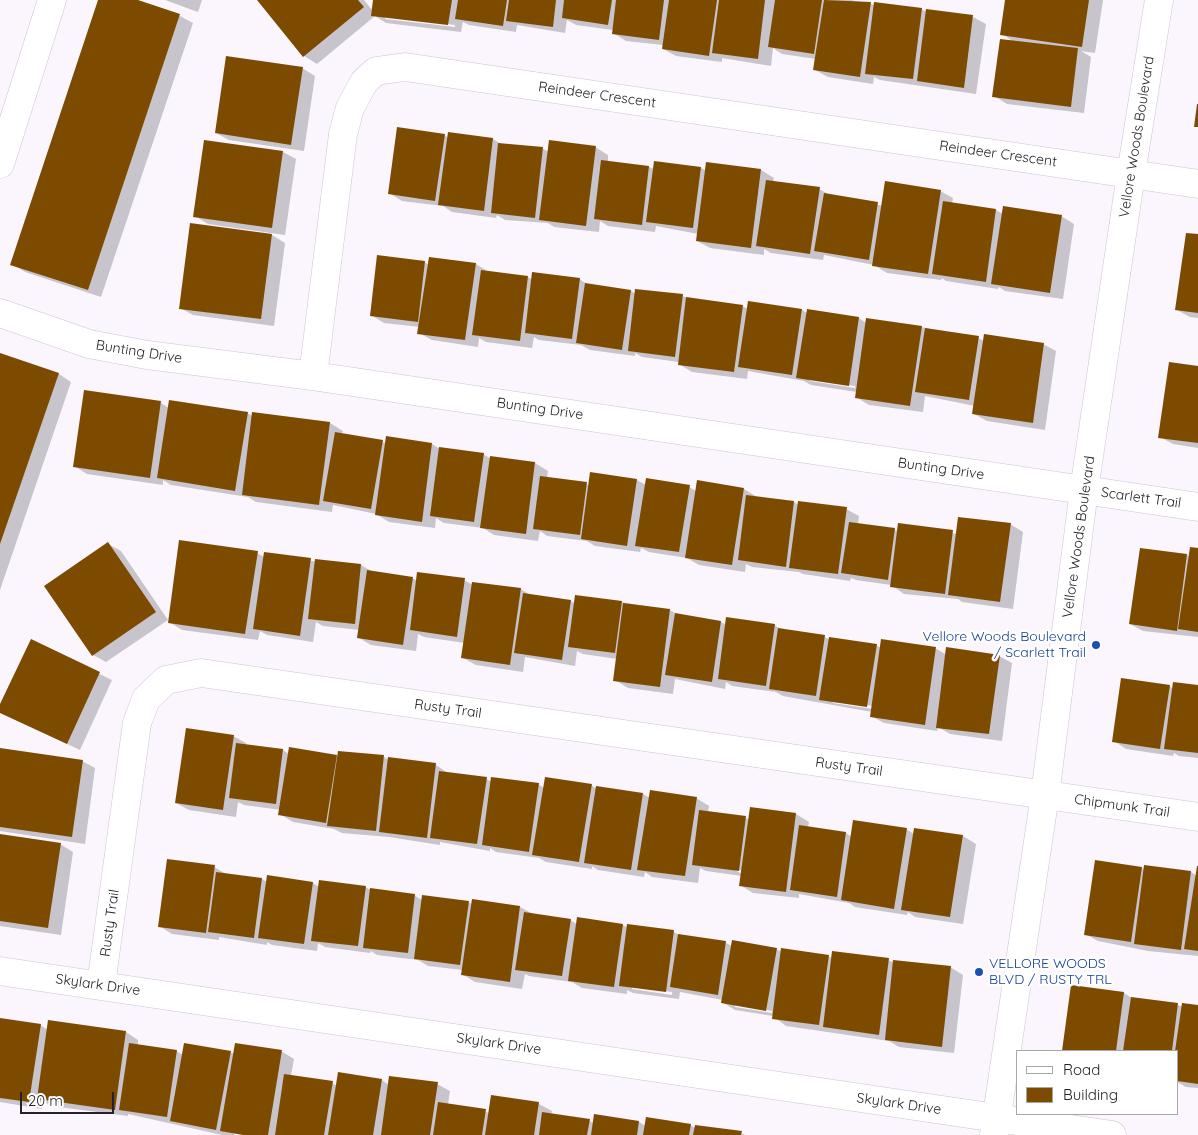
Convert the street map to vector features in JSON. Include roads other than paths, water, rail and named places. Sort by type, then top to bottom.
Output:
[{"type":"street","points":[[0,164],[52,0]]},
{"type":"street","name":"Vellore Woods Boulevard","points":[[996,1127],[1045,795],[1084,490],[1131,174],[1160,0]]},
{"type":"street","name":"Reindeer Crescent","points":[[313,376],[343,134],[350,108],[364,82],[376,71],[405,67],[1198,184]]},
{"type":"street","name":"Bunting Drive","points":[[0,314],[89,344],[147,354],[313,376],[1084,490]]},
{"type":"street","name":"Scarlett Trail","points":[[1084,490],[1198,507]]},
{"type":"street","name":"Rusty Trail","points":[[101,985],[137,723],[146,699],[166,680],[201,673],[1045,795]]},
{"type":"street","name":"Chipmunk Trail","points":[[1045,795],[1198,817]]},
{"type":"street","name":"Skylark Drive","points":[[0,971],[101,985],[996,1127],[1112,1135]]},
{"type":"place","name":"Vellore Woods Boulevard / Scarlett Trail","points":[[1096,645]]},
{"type":"place","name":"VELLORE WOODS BLVD / RUSTY TRL","points":[[979,972]]}]
